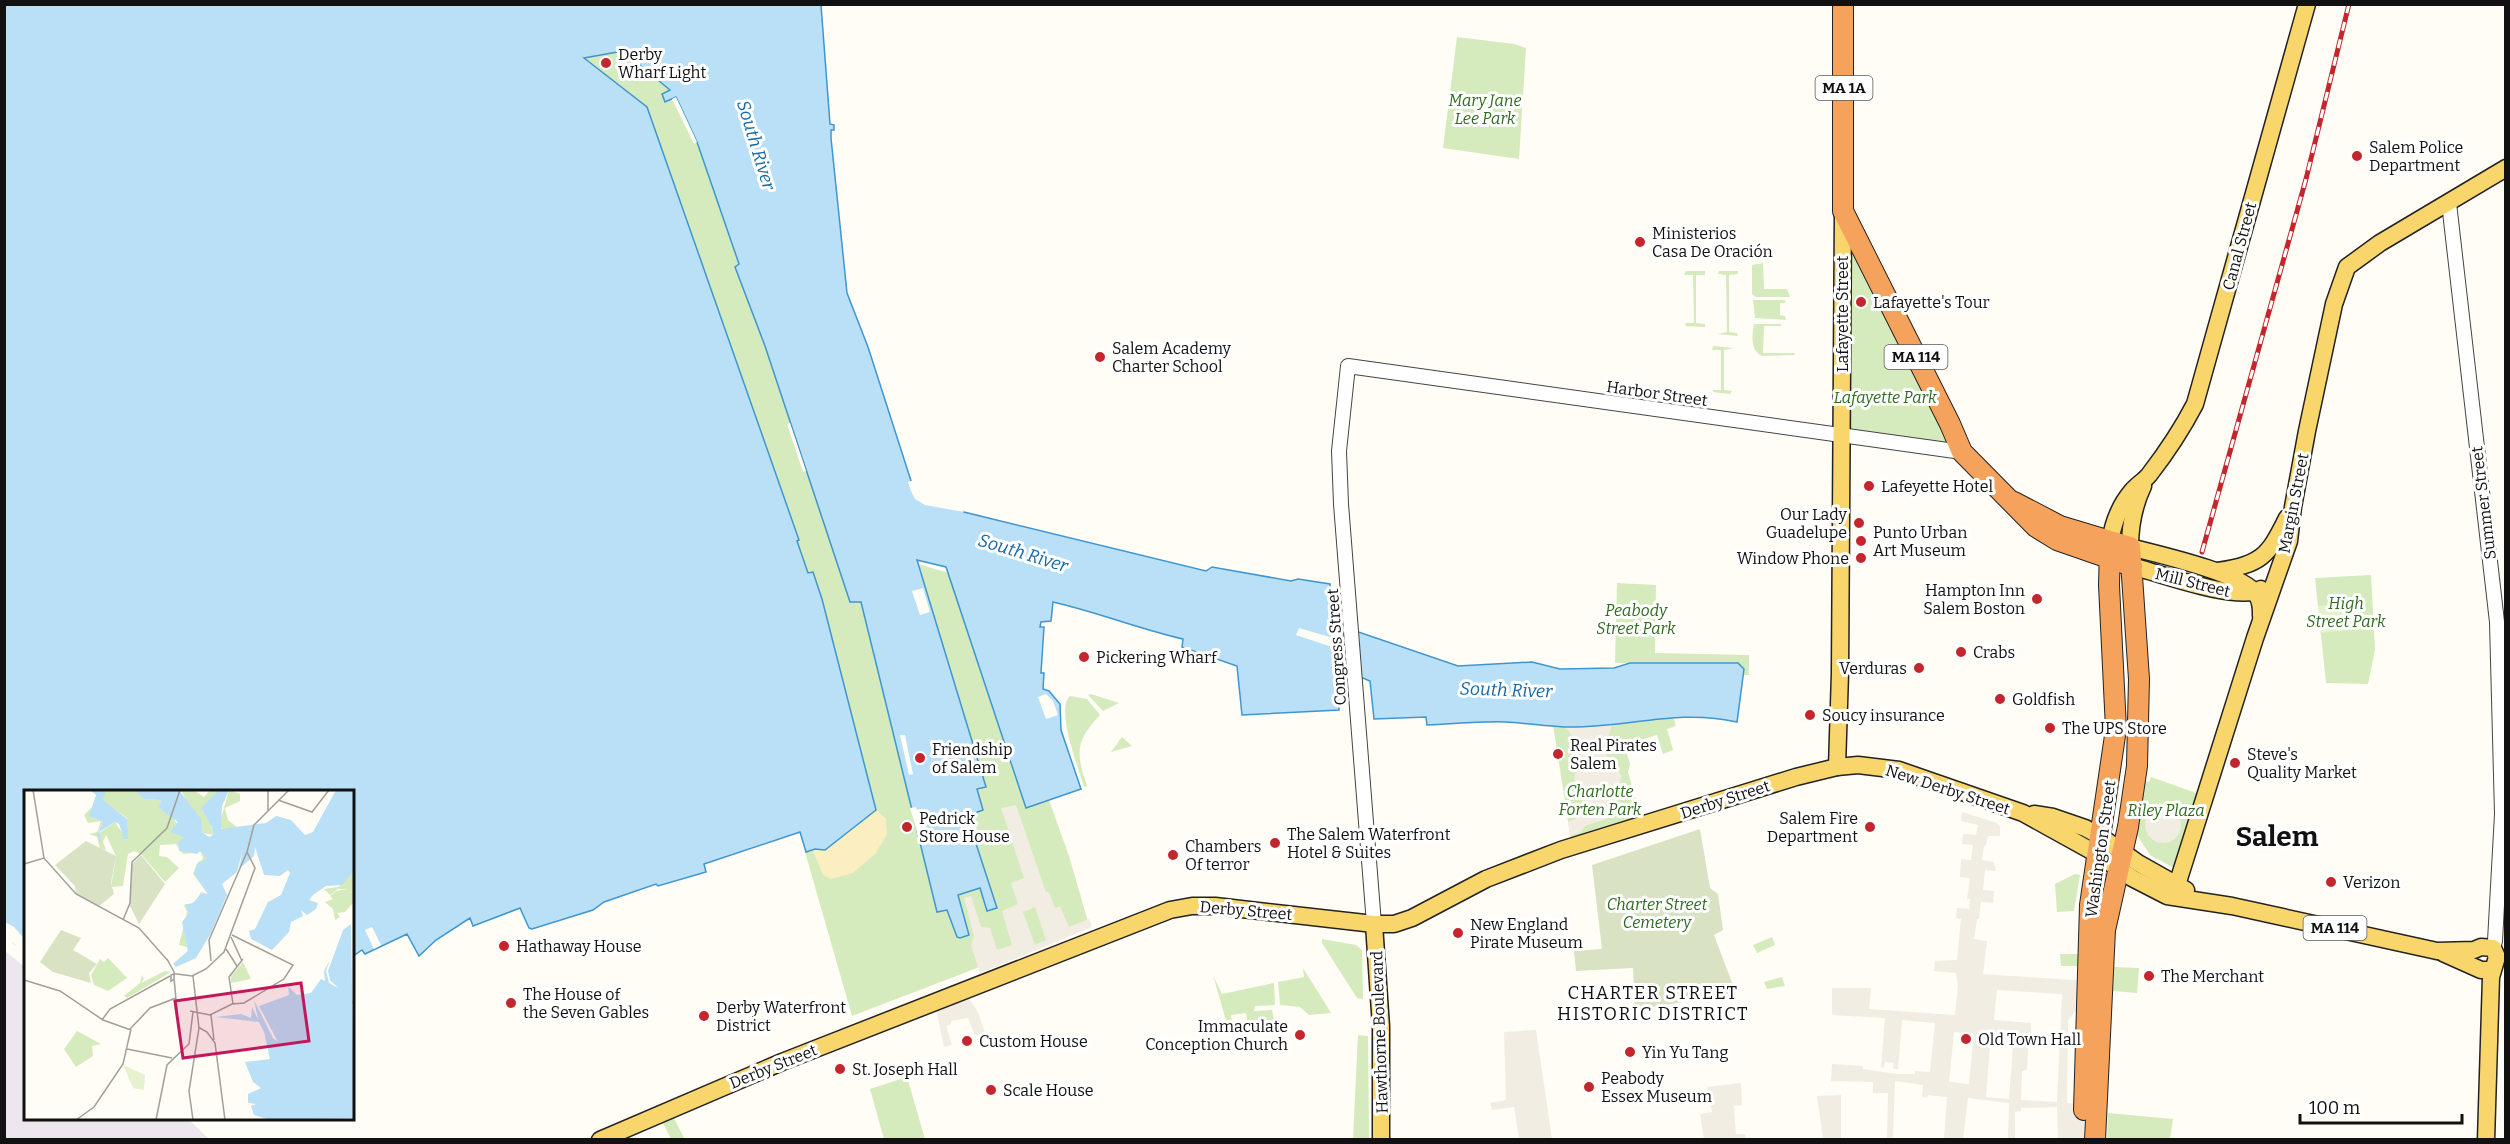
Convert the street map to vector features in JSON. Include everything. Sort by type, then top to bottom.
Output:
[{"type":"highway","name":"Lafayette Street","points":[[1843,4],[1843,211]]},
{"type":"highway","name":"MA 114","points":[[1843,211],[1962,452],[2014,502],[2110,550],[2131,557]]},
{"type":"highway","name":"Washington Street","points":[[2085,1140],[2090,905],[2098,845],[2109,789],[2116,729],[2110,550]]},
{"type":"highway","name":"Washington Street","points":[[2095,1140],[2103,952],[2134,786],[2140,703],[2131,557]]},
{"type":"main road","name":"Canal Street","points":[[2131,557],[2130,531],[2137,498],[2148,476],[2185,424],[2202,384],[2307,4]]},
{"type":"main road","name":"Margin Street","points":[[2177,885],[2261,620],[2289,541],[2293,507],[2334,304],[2347,267],[2380,243],[2505,168]]},
{"type":"main road","name":"Lafayette Street","points":[[1837,767],[1840,673],[1843,211]]},
{"type":"main road","name":"Canal Street","points":[[2110,550],[2113,527],[2120,510],[2131,491],[2148,476]]},
{"type":"main road","name":"Mill Street","points":[[2217,571],[2246,567],[2259,560],[2270,550],[2293,507]]},
{"type":"main road","name":"Mill Street","points":[[2131,557],[2217,571],[2244,582],[2256,592]]},
{"type":"main road","name":"Mill Street","points":[[2131,557],[2223,591],[2243,594],[2256,592]]},
{"type":"main road","points":[[2261,620],[2261,604],[2256,592],[2276,579]]},
{"type":"main road","name":"New Derby Street","points":[[1837,767],[1858,765],[1899,770],[2023,813],[2053,817],[2120,860]]},
{"type":"main road","name":"Derby Street","points":[[600,1140],[772,1066],[1181,907],[1202,905],[1236,907],[1374,924],[1403,922],[1486,879],[1561,850],[1796,777],[1837,767]]},
{"type":"main road","name":"MA 114","points":[[2120,860],[2138,863],[2189,892],[2232,906]]},
{"type":"main road","name":"MA 114","points":[[2120,860],[2167,896],[2232,906],[2483,959]]},
{"type":"main road","name":"Hawthorne Boulevard","points":[[1374,924],[1381,1027],[1381,1140]]},
{"type":"main road","name":"Summer Street","points":[[2483,959],[2491,1012],[2486,1138]]},
{"type":"street","name":"Summer Street","points":[[2449,203],[2497,622],[2504,813],[2496,913],[2483,959]]},
{"type":"street","name":"Harbor Street","points":[[1348,366],[1962,452]]},
{"type":"street","name":"Congress Street","points":[[1348,366],[1340,451],[1350,616],[1374,924]]},
{"type":"shaded area","points":[[1612,724],[1604,752],[1622,776],[1615,798],[1621,814],[1585,826],[1581,832],[1570,836],[1568,822],[1577,818],[1585,808],[1574,788],[1575,769],[1571,760],[1572,738],[1569,731],[1563,727]]},
{"type":"shaded area","points":[[1016,805],[1046,892],[1049,892],[1055,908],[1060,906],[1069,927],[1089,919],[1092,927],[980,973],[971,945],[974,936],[964,898],[971,896],[981,927],[990,928],[997,950],[1012,945],[1002,911],[1018,904],[1011,883],[1024,878],[1001,808]],"holes":[[[1035,907],[1046,940],[1035,945],[1023,912]]]},
{"type":"shaded area","points":[[2163,807],[2176,812],[2181,825],[2176,838],[2163,843],[2150,838],[2145,825],[2150,812]]},
{"type":"shaded area","points":[[1962,812],[1997,823],[2000,827],[2000,836],[1988,836],[1982,860],[1994,862],[1996,871],[1985,870],[1983,890],[1994,891],[1993,903],[1981,902],[1974,939],[1987,941],[1983,974],[2087,981],[2085,1013],[2076,1010],[2068,1021],[2067,1103],[2084,1104],[2084,1137],[2099,1139],[2058,1139],[2057,1107],[2021,1108],[2021,1111],[2015,1112],[2015,1139],[2008,1139],[2009,1103],[1968,1098],[1963,1139],[1944,1139],[1947,1097],[1928,1095],[1927,1098],[1922,1097],[1923,1085],[1895,1081],[1893,1137],[1887,1139],[1888,1093],[1873,1093],[1873,1082],[1831,1081],[1832,1064],[1863,1066],[1863,1069],[1897,1074],[1915,1074],[1915,1071],[1930,1072],[1935,1023],[1902,1020],[1898,1069],[1893,1069],[1894,1063],[1885,1062],[1884,1068],[1881,1067],[1885,1018],[1832,1015],[1832,988],[1871,988],[1869,1009],[1955,1015],[1958,986],[1956,973],[1934,971],[1935,961],[1957,960],[1961,919],[1956,918],[1957,908],[1969,909],[1970,899],[1967,899],[1970,878],[1960,877],[1961,859],[1971,860],[1973,845],[1962,844],[1963,834],[1976,835],[1978,825],[1961,821]],"holes":[[[1997,990],[2062,994],[2057,1102],[2021,1100],[2022,1071],[2027,1070],[2028,1048],[2032,1048],[2031,1023],[1994,1020]],[[1954,1032],[1974,1034],[1969,1084],[1949,1082]],[[1991,1032],[2014,1034],[2009,1099],[1986,1097]]]},
{"type":"shaded area","points":[[5,951],[24,966],[24,1120],[189,1120],[209,1139],[5,1139]]},
{"type":"shaded area","points":[[968,998],[978,1012],[985,1033],[975,1036],[968,1018],[951,1021],[951,1024],[946,1026],[952,1045],[944,1047],[936,1009]]},
{"type":"shaded area","points":[[1536,1030],[1552,1139],[1519,1139],[1514,1107],[1492,1110],[1490,1103],[1506,1100],[1504,1032]]},
{"type":"shaded area","points":[[1741,1083],[1742,1105],[1734,1106],[1736,1134],[1745,1134],[1746,1139],[1704,1139],[1700,1114],[1712,1112],[1707,1087]]},
{"type":"shaded area","points":[[1841,1095],[1841,1139],[1823,1139],[1817,1096]]},
{"type":"green space","name":"Mary Jane Lee Park","points":[[1457,37],[1514,44],[1526,48],[1519,159],[1443,148]]},
{"type":"green space","points":[[623,44],[661,66],[893,557],[970,579],[1069,856],[1089,925],[852,1016],[805,852],[876,809],[822,599],[813,573],[808,573],[797,541],[799,539],[706,279],[584,58],[623,51]]},
{"type":"green space","name":"Lafayette Park","points":[[1843,211],[1962,452],[1841,435]]},
{"type":"green space","points":[[1763,263],[1764,289],[1787,289],[1790,297],[1756,297],[1752,294],[1752,265]]},
{"type":"green space","points":[[1686,271],[1705,271],[1705,275],[1696,275],[1696,323],[1705,324],[1705,327],[1685,326],[1686,323],[1694,323],[1693,275],[1684,275]]},
{"type":"green space","points":[[1719,271],[1738,271],[1738,274],[1729,275],[1729,332],[1737,333],[1738,336],[1718,334],[1727,332],[1726,275],[1718,274]]},
{"type":"green space","points":[[1753,300],[1785,300],[1785,303],[1780,303],[1780,315],[1785,316],[1786,320],[1755,318]]},
{"type":"green space","points":[[1754,324],[1781,324],[1781,326],[1764,326],[1763,353],[1795,353],[1794,355],[1762,356],[1758,353],[1753,342]]},
{"type":"green space","points":[[1713,346],[1734,348],[1724,350],[1724,390],[1732,391],[1730,394],[1713,392],[1713,390],[1721,390],[1721,350],[1712,350]]},
{"type":"green space","name":"High Street Park","points":[[2371,575],[2375,650],[2368,684],[2326,683],[2315,578]]},
{"type":"green space","name":"Peabody Street Park","points":[[1617,583],[1656,585],[1655,653],[1749,655],[1749,675],[1743,675],[1742,682],[1718,663],[1615,663]]},
{"type":"green space","points":[[2361,602],[2363,629],[2320,633],[2318,606]]},
{"type":"green space","points":[[1088,695],[1119,703],[1103,711]]},
{"type":"green space","points":[[1070,696],[1087,699],[1100,715],[1086,732],[1080,748],[1081,765],[1087,786],[1084,787],[1073,754],[1065,713],[1066,703]]},
{"type":"green space","name":"Charlotte Forten Park","points":[[1601,704],[1696,716],[1673,716],[1676,726],[1667,729],[1673,750],[1663,754],[1657,735],[1624,745],[1630,764],[1628,772],[1643,825],[1572,847],[1553,725],[1502,722],[1427,725]]},
{"type":"green space","points":[[1122,737],[1132,746],[1111,752]]},
{"type":"green space","name":"Riley Plaza","points":[[2151,777],[2199,794],[2174,868],[2150,855],[2137,835],[2144,781],[2149,782]]},
{"type":"green space","name":"Charter Street Cemetery","points":[[1700,829],[1710,888],[1718,894],[1723,930],[1714,935],[1736,993],[1635,1010],[1633,968],[1576,971],[1574,951],[1602,949],[1592,865]]},
{"type":"green space","points":[[2075,874],[2080,875],[2074,911],[2057,912],[2055,884]]},
{"type":"green space","points":[[1772,937],[1775,945],[1757,953],[1753,945]]},
{"type":"green space","points":[[1322,939],[1356,945],[1362,950],[1363,999],[1357,998],[1322,943]]},
{"type":"green space","points":[[2060,954],[2079,954],[2079,966],[2061,966]]},
{"type":"green space","points":[[2114,967],[2139,968],[2137,993],[2113,991]]},
{"type":"green space","points":[[1303,968],[1331,1013],[1309,1015],[1300,1007],[1280,1005],[1278,982],[1304,977]]},
{"type":"green space","points":[[1213,975],[1222,994],[1274,983],[1275,1005],[1255,1006],[1254,1011],[1272,1010],[1274,1020],[1248,1025],[1246,1013],[1231,1015],[1233,1030],[1229,1031]]},
{"type":"green space","points":[[1782,977],[1785,986],[1767,989],[1764,982]]},
{"type":"green space","points":[[1358,1035],[1368,1036],[1369,1139],[1353,1139]]},
{"type":"green space","points":[[907,1077],[925,1139],[884,1139],[870,1089]]},
{"type":"green space","points":[[2108,1113],[2173,1119],[2170,1139],[2107,1139]]},
{"type":"green space","points":[[673,1116],[684,1138],[671,1139],[662,1121]]},
{"type":"sand","points":[[854,724],[876,809],[886,819],[887,834],[876,853],[853,873],[831,879],[823,875],[813,851],[806,852]]},
{"type":"water","name":"South River","points":[[4,5],[821,5],[830,124],[834,125],[831,138],[847,293],[868,347],[913,487],[921,498],[961,509],[964,512],[1206,571],[1212,567],[1291,581],[1298,579],[1330,584],[1332,623],[1458,666],[1532,662],[1560,669],[1614,668],[1630,663],[1738,663],[1744,669],[1737,722],[1693,717],[1564,727],[1512,722],[1427,725],[1426,717],[1374,719],[1370,681],[1337,667],[1339,710],[1242,715],[1237,666],[1182,647],[1183,639],[1053,602],[1051,621],[1041,622],[1040,627],[1044,627],[1041,673],[1044,673],[1043,689],[1049,691],[1060,704],[1061,730],[1081,789],[1026,808],[946,567],[917,560],[986,787],[977,789],[983,810],[967,816],[997,908],[987,911],[980,888],[958,895],[969,935],[957,937],[947,910],[937,912],[861,602],[850,602],[765,346],[735,267],[739,264],[697,142],[676,97],[665,102],[662,94],[670,90],[623,51],[584,58],[647,107],[799,540],[797,541],[808,573],[813,572],[822,599],[876,810],[825,850],[815,849],[806,852],[800,832],[704,864],[706,872],[658,886],[656,884],[604,902],[593,910],[532,929],[529,928],[520,908],[473,926],[470,918],[436,940],[419,956],[407,934],[365,954],[362,950],[354,955],[354,790],[24,790],[24,951],[4,935]]},
{"type":"pier","points":[[676,97],[697,142],[694,144],[672,99]]},
{"type":"pier","points":[[790,423],[806,471],[803,472],[787,424]]},
{"type":"pier","points":[[914,480],[923,496],[962,506],[964,512],[925,505],[915,499],[908,482]]},
{"type":"pier","points":[[923,588],[930,612],[920,615],[912,591]]},
{"type":"pier","points":[[1299,628],[1333,638],[1332,647],[1296,635]]},
{"type":"pier","points":[[1046,694],[1053,701],[1058,715],[1046,719],[1038,697]]},
{"type":"pier","points":[[900,735],[905,735],[913,774],[909,775]]},
{"type":"pier","points":[[916,807],[925,841],[920,843],[910,808]]},
{"type":"pier","points":[[5,922],[24,936],[24,954],[14,944],[4,939]]},
{"type":"pier","points":[[372,927],[381,945],[374,949],[365,930]]},
{"type":"railway","points":[[2202,552],[2306,179],[2349,4]]},
{"type":"place","name":"Derby Wharf Light","points":[[606,63]]},
{"type":"place","name":"Salem Police Department","points":[[2357,156]]},
{"type":"place","name":"Ministerios Casa De Oración","points":[[1640,242]]},
{"type":"place","name":"Lafayette's Tour","points":[[1861,302]]},
{"type":"place","name":"Salem Academy Charter School","points":[[1100,357]]},
{"type":"place","name":"Lafeyette Hotel","points":[[1869,486]]},
{"type":"place","name":"Our Lady Guadelupe","points":[[1859,523]]},
{"type":"place","name":"Punto Urban Art Museum","points":[[1861,541]]},
{"type":"place","name":"Window Phone","points":[[1861,558]]},
{"type":"place","name":"Hampton Inn Salem Boston","points":[[2037,599]]},
{"type":"place","name":"Crabs","points":[[1961,652]]},
{"type":"place","name":"Pickering Wharf","points":[[1084,657]]},
{"type":"place","name":"Verduras","points":[[1919,668]]},
{"type":"place","name":"Goldfish","points":[[2000,699]]},
{"type":"place","name":"Soucy insurance","points":[[1810,715]]},
{"type":"place","name":"The UPS Store","points":[[2050,728]]},
{"type":"place","name":"Real Pirates Salem","points":[[1558,754]]},
{"type":"place","name":"Friendship of Salem","points":[[920,758]]},
{"type":"place","name":"Steve's Quality Market","points":[[2235,763]]},
{"type":"place","name":"Pedrick Store House","points":[[907,827]]},
{"type":"place","name":"Salem Fire Department","points":[[1870,827]]},
{"type":"place","name":"The Salem Waterfront Hotel & Suites","points":[[1275,843]]},
{"type":"place","name":"Chambers Of terror","points":[[1173,855]]},
{"type":"place","name":"Verizon","points":[[2331,882]]},
{"type":"place","name":"New England Pirate Museum","points":[[1458,933]]},
{"type":"place","name":"Hathaway House","points":[[504,946]]},
{"type":"place","name":"The Merchant","points":[[2149,976]]},
{"type":"place","name":"The House of the Seven Gables","points":[[511,1003]]},
{"type":"place","name":"Derby Waterfront District","points":[[704,1016]]},
{"type":"place","name":"Immaculate Conception Church","points":[[1300,1035]]},
{"type":"place","name":"Old Town Hall","points":[[1966,1039]]},
{"type":"place","name":"Custom House","points":[[967,1041]]},
{"type":"place","name":"Yin Yu Tang","points":[[1630,1052]]},
{"type":"place","name":"St. Joseph Hall","points":[[840,1069]]},
{"type":"place","name":"Peabody Essex Museum","points":[[1589,1087]]},
{"type":"place","name":"Scale House","points":[[991,1090]]},
{"type":"district","name":"Salem","points":[[2277,836]]},
{"type":"district","name":"CHARTER STREET HISTORIC DISTRICT","points":[[1653,1003]]}]
